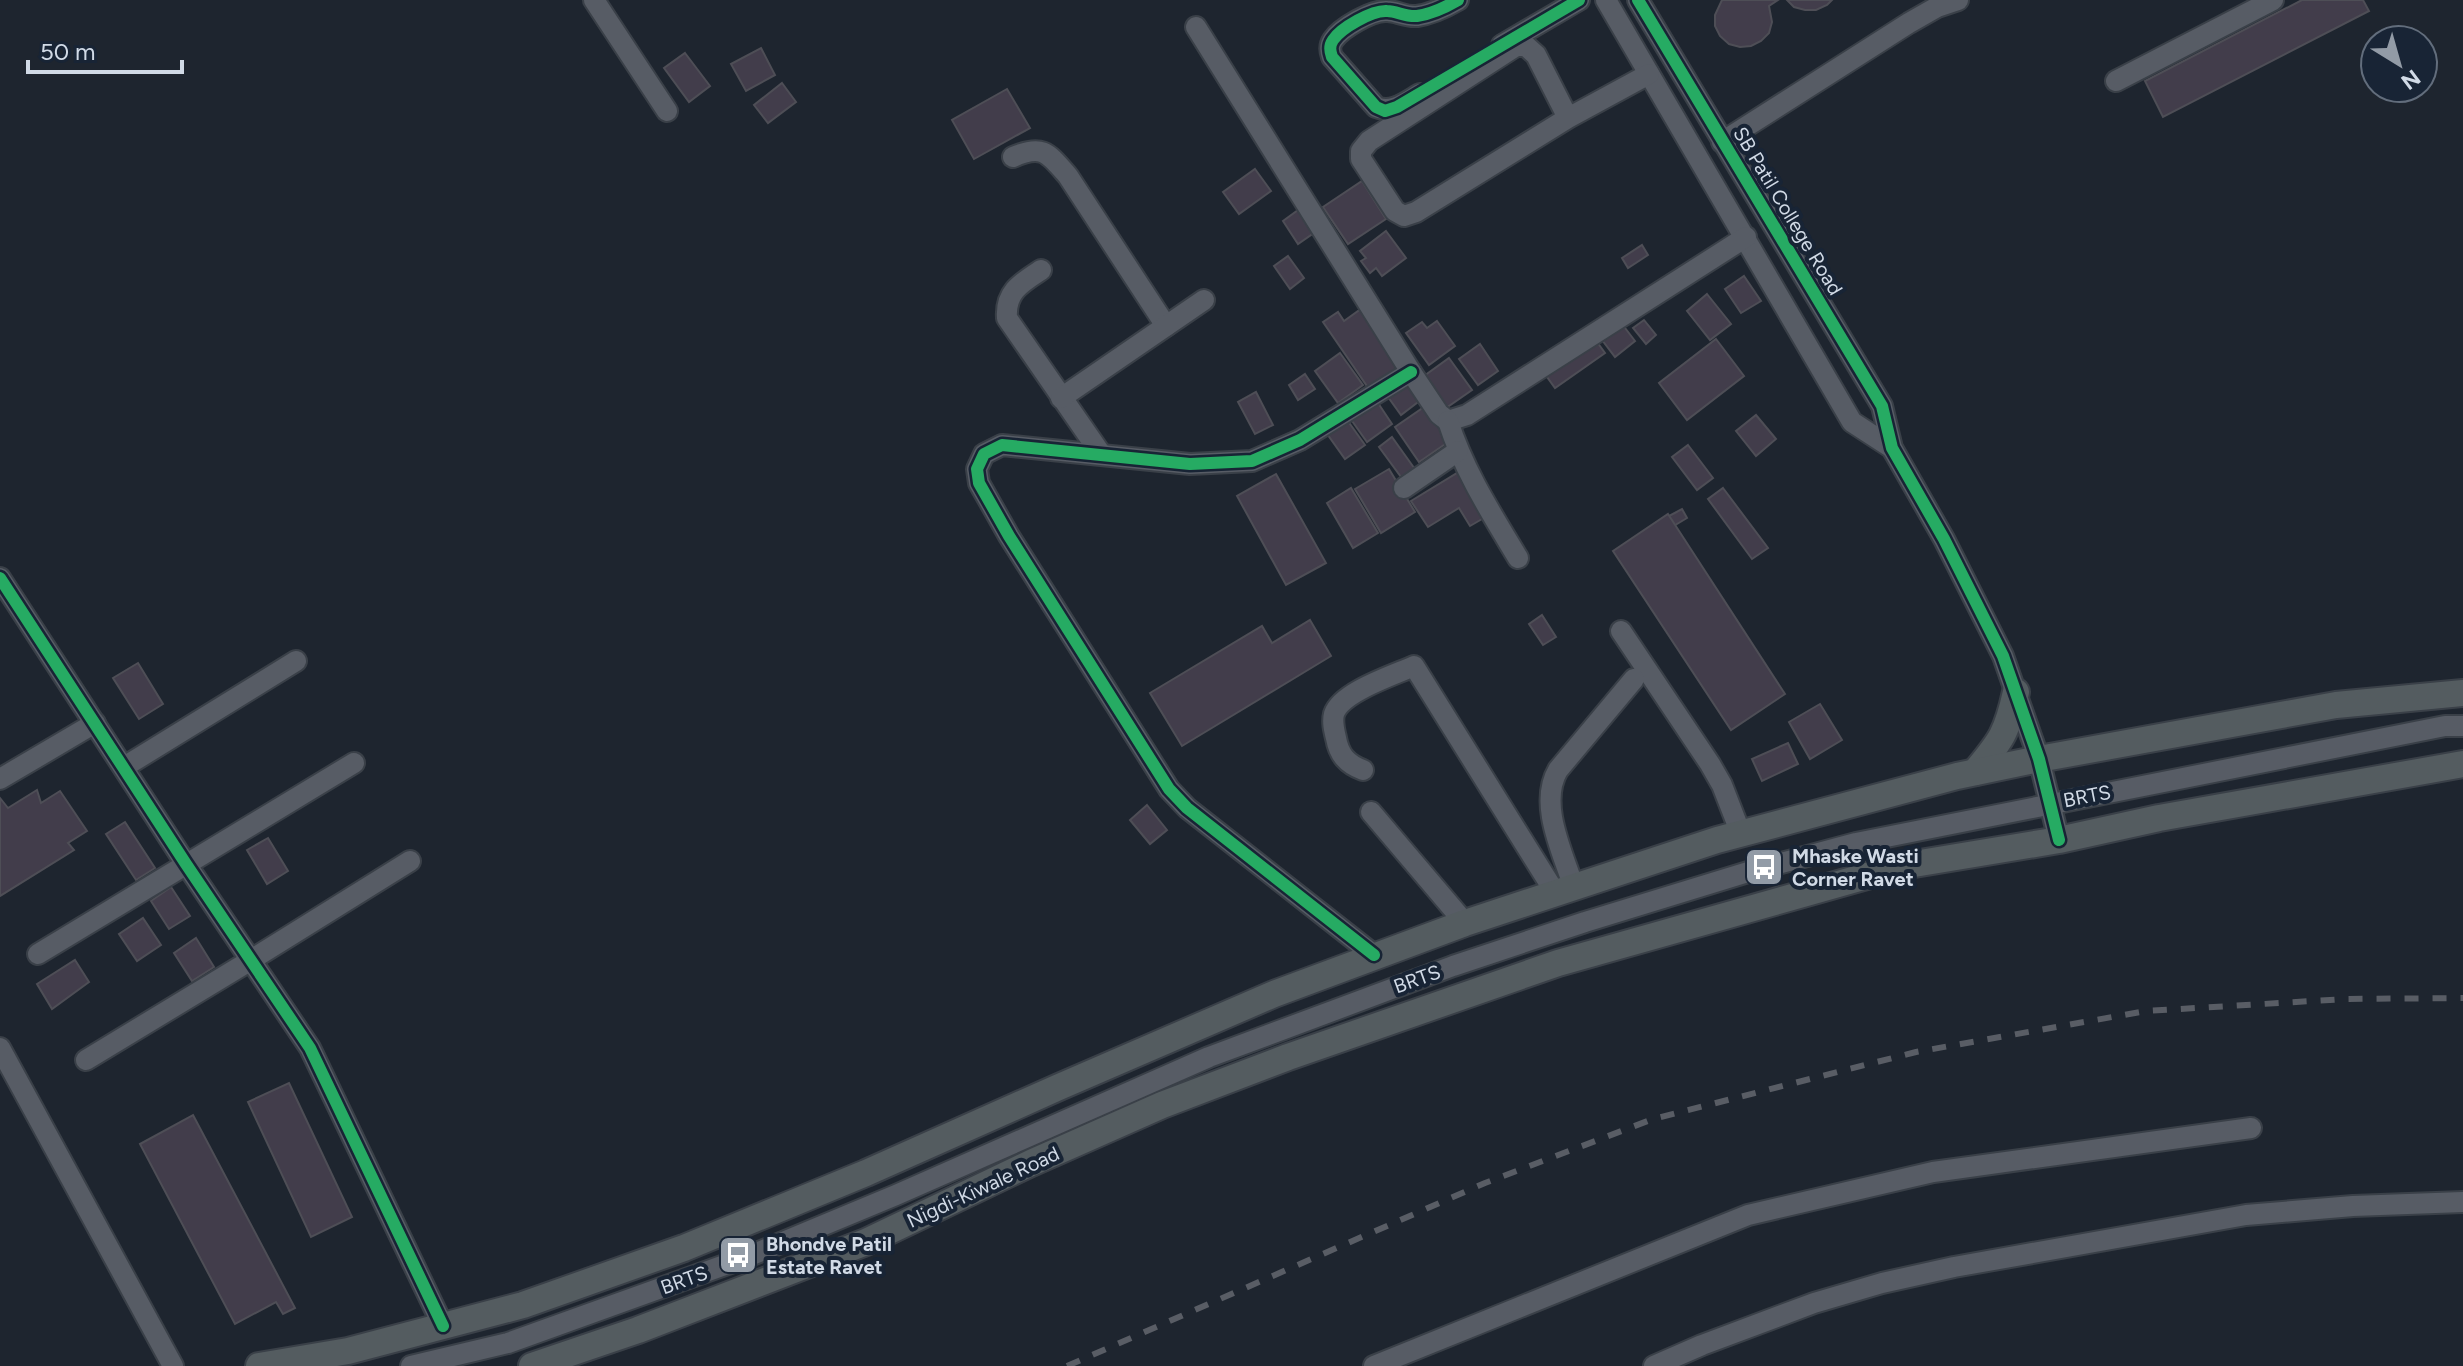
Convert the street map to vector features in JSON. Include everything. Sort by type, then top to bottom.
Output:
[{"type":"main road","points":[[1975,772],[2001,740],[2009,723],[2016,692]]},
{"type":"main road","points":[[259,1366],[348,1351],[523,1305],[684,1248],[866,1173],[1274,994],[1465,923],[1741,834],[1975,772],[2039,759],[2336,705],[2463,693]]},
{"type":"main road","name":"Nigdi-Kiwale Road","points":[[532,1366],[638,1330],[866,1242],[1162,1105],[1288,1057],[1558,963],[1902,866],[2059,840],[2159,818],[2463,764]]},
{"type":"street","points":[[594,0],[667,111]]},
{"type":"street","points":[[1458,0],[1419,16],[1375,12],[1333,38],[1329,48],[1332,57],[1376,107],[1385,111],[1397,107],[1579,0]]},
{"type":"street","points":[[1606,0],[1852,422],[1892,448],[1977,601],[2003,656],[2039,759],[2059,840]]},
{"type":"street","name":"SB Patil College Road","points":[[1638,0],[1882,406],[1892,448]]},
{"type":"street","points":[[1722,142],[1909,23],[1937,7],[1958,0]]},
{"type":"street","points":[[2116,81],[2273,0]]},
{"type":"street","points":[[1196,27],[1411,372],[1439,414],[1448,421],[1471,481],[1518,558]]},
{"type":"street","points":[[1568,118],[1536,55],[1526,46],[1516,46],[1369,141],[1361,151],[1361,159],[1395,211],[1404,216],[1416,212],[1568,118],[1649,74]]},
{"type":"street","points":[[1013,157],[1036,149],[1044,151],[1056,162],[1166,326]]},
{"type":"street","points":[[1448,421],[1467,415],[1746,237]]},
{"type":"street","points":[[1041,270],[1017,286],[1006,305],[1007,318],[1101,454]]},
{"type":"street","points":[[1061,398],[1204,300]]},
{"type":"street","points":[[1374,955],[1187,808],[1169,789],[1009,536],[979,483],[977,469],[984,454],[1002,445],[1190,464],[1252,461],[1300,440],[1411,372]]},
{"type":"street","points":[[1404,488],[1458,451]]},
{"type":"street","points":[[0,578],[310,1048],[443,1326]]},
{"type":"street","points":[[1621,631],[1710,764],[1722,785],[1741,834]]},
{"type":"street","points":[[124,767],[296,661]]},
{"type":"street","points":[[1363,770],[1349,764],[1338,749],[1333,727],[1338,706],[1354,693],[1414,666],[1565,891]]},
{"type":"street","points":[[1565,891],[1550,805],[1552,780],[1634,679]]},
{"type":"street","points":[[0,779],[95,723]]},
{"type":"street","name":"BRTS","points":[[411,1366],[508,1343],[747,1257],[1209,1057],[1453,966],[1585,922],[1856,843],[2429,729],[2463,726]]},
{"type":"street","points":[[38,954],[354,763]]},
{"type":"street","points":[[1371,812],[1465,923]]},
{"type":"street","points":[[86,1060],[410,861]]},
{"type":"street","points":[[0,1048],[173,1366]]},
{"type":"street","points":[[1374,1366],[1748,1215],[1933,1172],[2251,1128]]},
{"type":"street","points":[[1654,1366],[1814,1303],[1882,1283],[1954,1267],[2246,1215],[2353,1206],[2463,1202]]},
{"type":"building","points":[[1722,0],[1778,0],[1769,6],[1772,22],[1769,33],[1751,46],[1729,44],[1715,26],[1715,15]]},
{"type":"building","points":[[1787,0],[1832,0],[1816,10],[1805,10],[1794,7]]},
{"type":"building","points":[[2302,0],[2363,0],[2369,11],[2163,117],[2145,81]]},
{"type":"building","points":[[761,48],[775,75],[746,91],[731,64]]},
{"type":"building","points":[[685,53],[710,86],[689,102],[664,68]]},
{"type":"building","points":[[782,83],[796,102],[768,123],[754,105]]},
{"type":"building","points":[[1007,89],[1030,128],[974,159],[952,120]]},
{"type":"building","points":[[1255,169],[1271,191],[1239,214],[1223,192]]},
{"type":"building","points":[[1362,181],[1386,219],[1348,244],[1323,207]]},
{"type":"building","points":[[1305,205],[1321,228],[1298,244],[1283,221]]},
{"type":"building","points":[[1386,231],[1406,258],[1382,276],[1376,268],[1370,273],[1361,261],[1366,258],[1360,251]]},
{"type":"building","points":[[1642,245],[1648,255],[1628,268],[1622,258]]},
{"type":"building","points":[[1288,256],[1304,278],[1290,289],[1274,266]]},
{"type":"building","points":[[1744,276],[1761,301],[1741,313],[1725,289]]},
{"type":"building","points":[[1707,294],[1731,324],[1710,340],[1687,311]]},
{"type":"building","points":[[1365,306],[1405,364],[1369,389],[1323,322],[1338,312],[1344,321]]},
{"type":"building","points":[[1644,320],[1656,335],[1646,344],[1633,328]]},
{"type":"building","points":[[1437,321],[1455,346],[1429,365],[1406,333],[1422,322],[1427,328]]},
{"type":"building","points":[[1622,324],[1635,341],[1615,357],[1602,340]]},
{"type":"building","points":[[1592,335],[1605,353],[1555,388],[1542,370]]},
{"type":"building","points":[[1716,339],[1744,376],[1687,420],[1659,383]]},
{"type":"building","points":[[1480,344],[1498,371],[1478,385],[1459,359]]},
{"type":"building","points":[[1340,353],[1363,385],[1338,403],[1315,371]]},
{"type":"building","points":[[1449,358],[1472,390],[1446,408],[1424,376]]},
{"type":"building","points":[[1305,374],[1315,389],[1298,400],[1289,385]]},
{"type":"building","points":[[1409,381],[1422,399],[1401,415],[1388,397]]},
{"type":"building","points":[[1256,392],[1273,425],[1255,434],[1238,402]]},
{"type":"building","points":[[1376,400],[1392,424],[1367,442],[1350,418]]},
{"type":"building","points":[[1427,405],[1451,440],[1419,462],[1395,427]]},
{"type":"building","points":[[1756,415],[1776,439],[1756,456],[1736,431]]},
{"type":"building","points":[[1345,417],[1365,445],[1345,459],[1325,431]]},
{"type":"building","points":[[1392,437],[1417,472],[1404,481],[1379,447]]},
{"type":"building","points":[[1688,445],[1713,478],[1697,490],[1672,457]]},
{"type":"building","points":[[1389,469],[1415,512],[1381,533],[1355,489]]},
{"type":"building","points":[[1462,470],[1489,515],[1470,526],[1459,508],[1428,527],[1411,501]]},
{"type":"building","points":[[1276,474],[1326,563],[1286,585],[1237,496]]},
{"type":"building","points":[[1351,488],[1378,533],[1353,548],[1327,503]]},
{"type":"building","points":[[1723,488],[1768,548],[1752,559],[1708,499]]},
{"type":"building","points":[[1682,509],[1687,518],[1662,533],[1656,523]]},
{"type":"building","points":[[1668,514],[1785,694],[1731,730],[1613,551]]},
{"type":"building","points":[[1542,615],[1556,637],[1543,645],[1529,624]]},
{"type":"building","points":[[1310,620],[1331,656],[1182,746],[1150,693],[1262,626],[1272,643]]},
{"type":"building","points":[[138,663],[163,704],[139,719],[113,678]]},
{"type":"building","points":[[1820,704],[1842,740],[1810,759],[1789,722]]},
{"type":"building","points":[[1788,743],[1798,764],[1762,781],[1752,759]]},
{"type":"building","points":[[37,790],[41,803],[60,791],[87,831],[68,843],[74,850],[0,896],[0,798],[8,808]]},
{"type":"building","points":[[1147,805],[1167,830],[1150,844],[1130,820]]},
{"type":"building","points":[[125,822],[155,868],[136,880],[106,834]]},
{"type":"building","points":[[268,838],[288,871],[267,884],[247,850]]},
{"type":"building","points":[[171,887],[190,916],[169,929],[151,901]]},
{"type":"building","points":[[143,918],[161,945],[137,961],[119,934]]},
{"type":"building","points":[[196,938],[214,967],[192,981],[174,953]]},
{"type":"building","points":[[75,960],[89,982],[52,1009],[37,984]]},
{"type":"building","points":[[289,1083],[352,1217],[311,1237],[248,1102]]},
{"type":"building","points":[[193,1115],[295,1308],[283,1314],[276,1302],[235,1324],[140,1144]]},
{"type":"railway","points":[[1067,1366],[1485,1183],[1653,1119],[1916,1052],[2146,1011],[2346,999],[2463,998]]},
{"type":"cycle path","points":[[1458,0],[1428,14],[1409,16],[1381,11],[1365,17],[1333,40],[1330,48],[1332,57],[1376,107],[1385,111],[1397,107],[1579,0]]},
{"type":"cycle path","points":[[1638,0],[1882,406],[1892,448],[1944,539],[2003,656],[2039,759],[2059,840]]},
{"type":"cycle path","points":[[1374,955],[1187,808],[1169,789],[1009,536],[979,483],[977,469],[984,454],[1002,445],[1190,464],[1252,461],[1300,440],[1411,372]]},
{"type":"cycle path","points":[[0,578],[310,1048],[443,1326]]},
{"type":"place","name":"Mhaske Wasti Corner Ravet","points":[[1764,867]]},
{"type":"place","name":"Bhondve Patil Estate Ravet","points":[[738,1255]]}]
